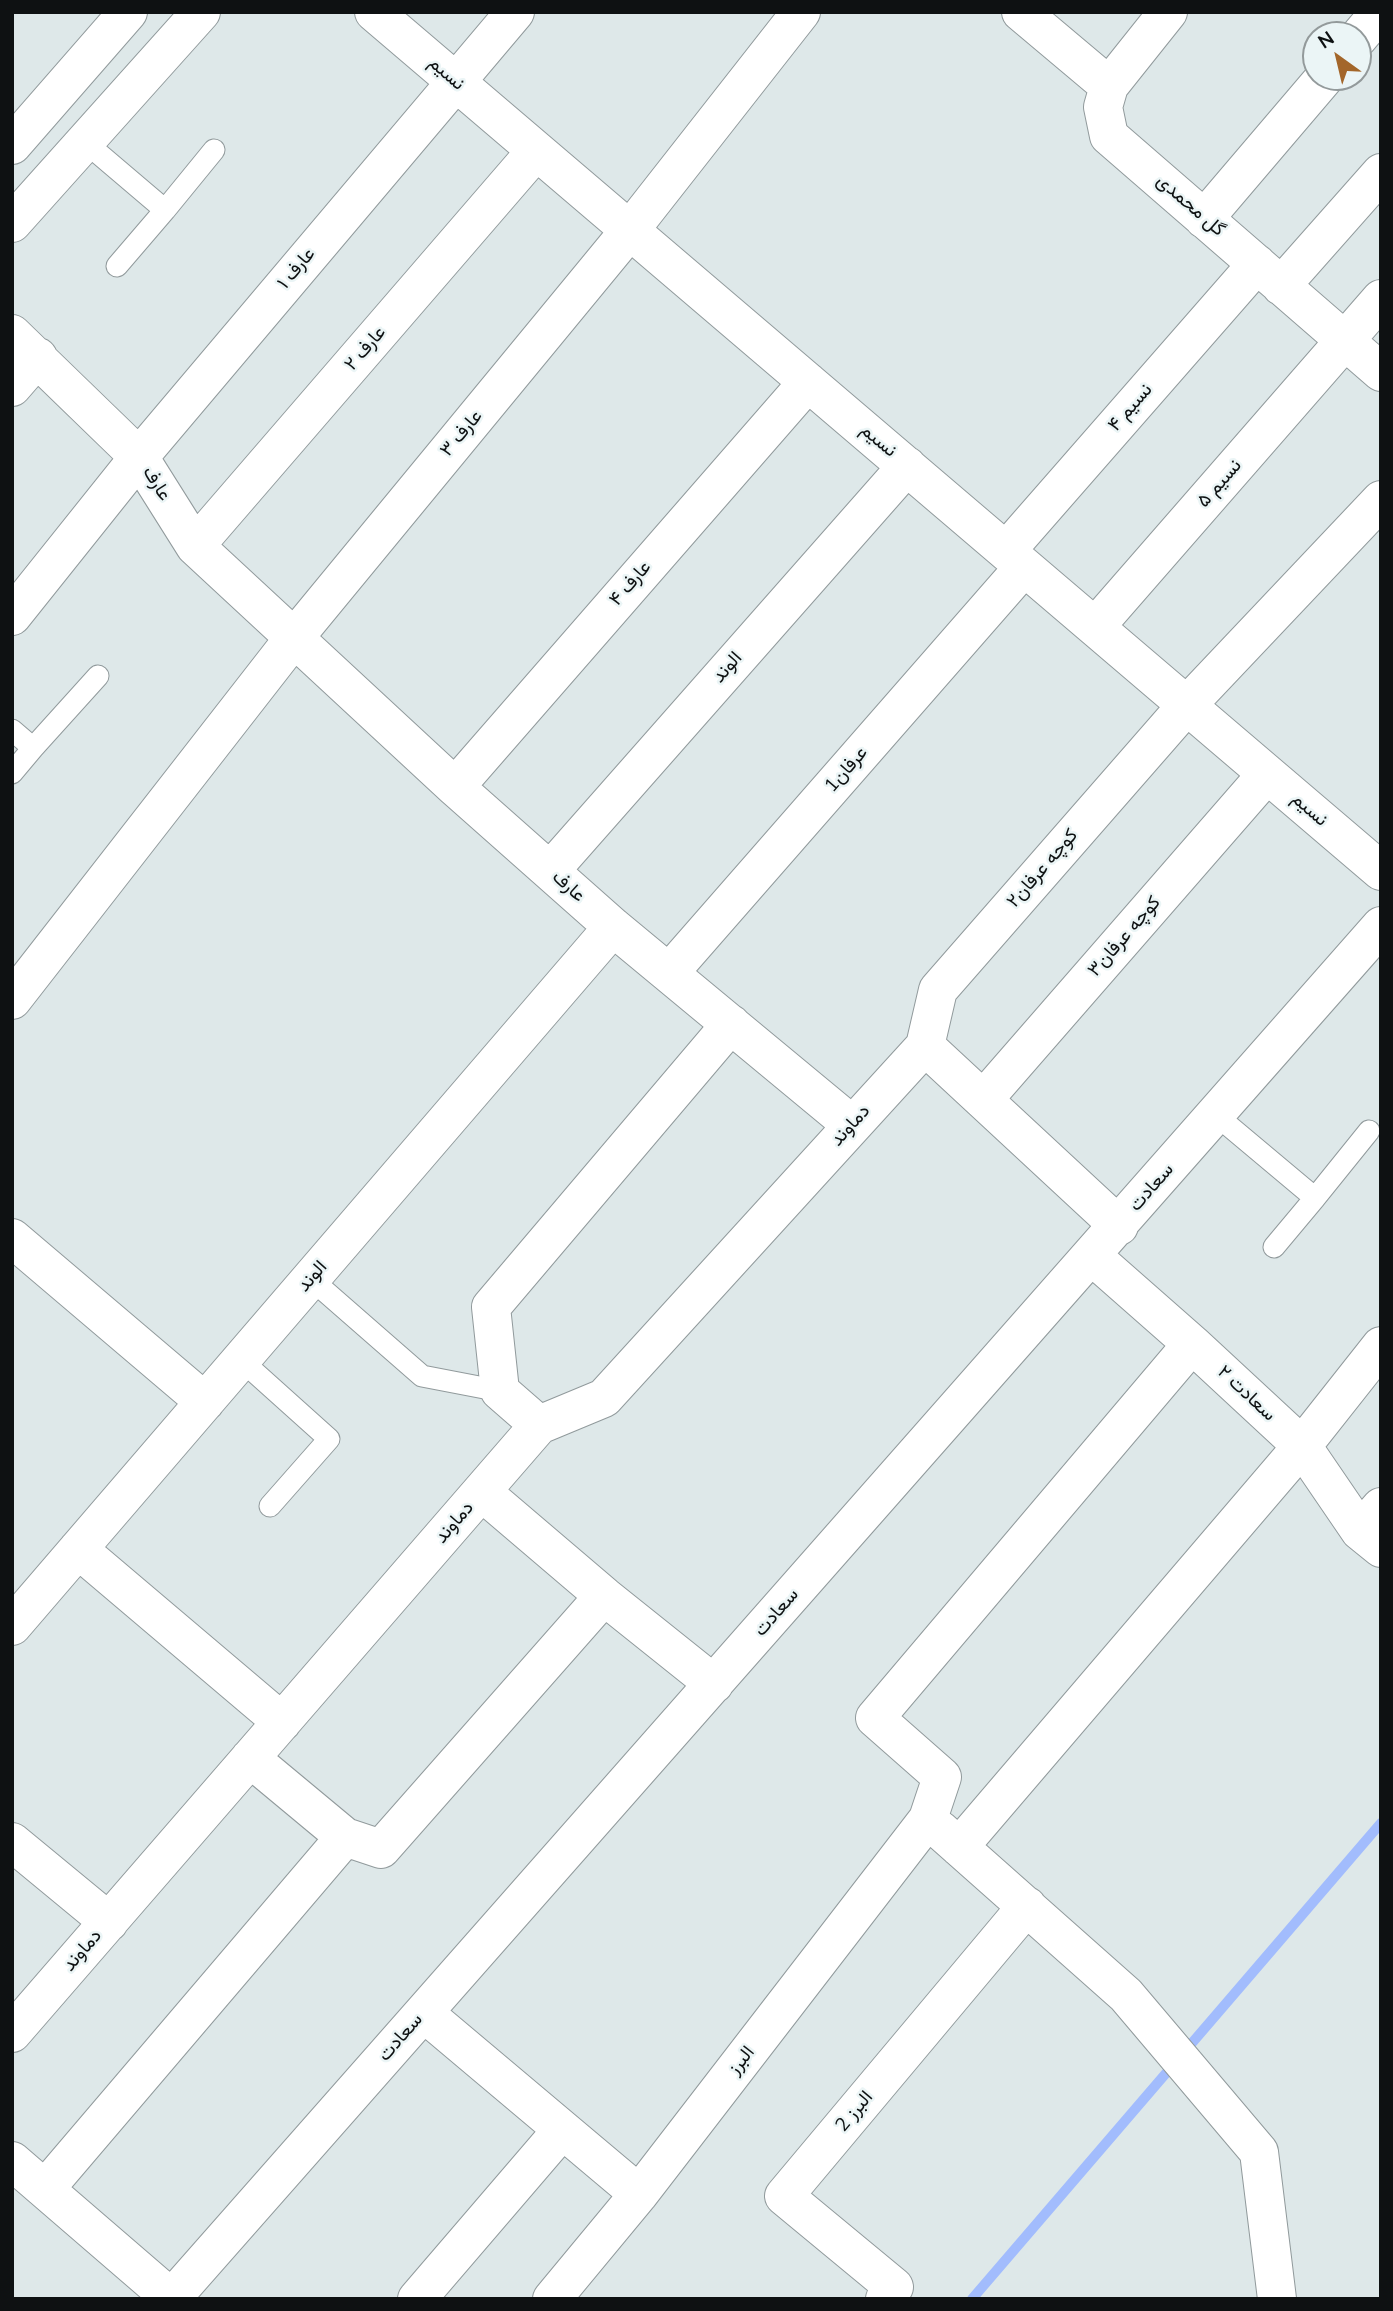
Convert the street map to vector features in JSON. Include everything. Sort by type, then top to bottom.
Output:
[{"type":"street","points":[[12,145],[128,12]]},
{"type":"street","points":[[12,223],[201,12]]},
{"type":"street","name":"نسیم","points":[[374,12],[1381,871]]},
{"type":"street","name":"عارف ۱","points":[[12,617],[139,457],[514,12]]},
{"type":"street","name":"عارف ۳","points":[[294,638],[630,230],[801,12]]},
{"type":"street","points":[[1021,12],[1109,86],[1168,12]]},
{"type":"street","name":"گل محمدی","points":[[1109,86],[1103,107],[1110,136],[1381,372]]},
{"type":"street","points":[[1204,219],[1313,91]]},
{"type":"street","name":"عارف ۲","points":[[195,546],[536,151]]},
{"type":"street","name":"نسیم ۴","points":[[1015,559],[1269,275],[1381,173]]},
{"type":"street","name":"نسیم ۵","points":[[1095,627],[1381,299]]},
{"type":"street","points":[[12,387],[25,346]]},
{"type":"street","name":"عارف","points":[[25,346],[139,457],[195,546],[455,787],[613,927],[852,1125]]},
{"type":"street","name":"عارف ۴","points":[[455,787],[808,382]]},
{"type":"street","name":"الوند","points":[[550,871],[907,466]]},
{"type":"street","name":"کوچه عرفان۲","points":[[925,1046],[938,989],[1187,705],[1381,500]]},
{"type":"street","name":"عرفان1","points":[[669,973],[1015,559]]},
{"type":"street","points":[[12,1000],[294,638]]},
{"type":"street","name":"کوچه عرفان۳","points":[[983,1100],[1267,774]]},
{"type":"street","name":"سعادت","points":[[172,2299],[1381,926]]},
{"type":"street","name":"الوند","points":[[12,1626],[613,927]]},
{"type":"street","points":[[540,1425],[500,1391],[491,1307],[732,1024]]},
{"type":"street","points":[[925,1046],[1119,1226]]},
{"type":"street","name":"دماوند","points":[[12,2033],[540,1425],[604,1398],[925,1046]]},
{"type":"street","points":[[12,1238],[205,1402]]},
{"type":"street","name":"سعادت ۲","points":[[1092,1256],[1302,1446],[1374,1529]]},
{"type":"street","name":"البرز","points":[[554,2298],[639,2194],[928,1819],[942,1777],[875,1718],[1192,1344]]},
{"type":"street","points":[[959,1847],[1302,1446],[1381,1346]]},
{"type":"street","points":[[482,1492],[604,1596],[714,1684]]},
{"type":"street","points":[[78,1549],[282,1722]]},
{"type":"street","points":[[250,1758],[345,1837],[381,1849],[604,1596]]},
{"type":"street","points":[[928,1819],[1126,1995],[1259,2152],[1277,2299]]},
{"type":"street","points":[[45,2189],[345,1837]]},
{"type":"street","points":[[12,1842],[109,1922]]},
{"type":"street","name":"البرز 2","points":[[885,2299],[894,2287],[784,2196],[1027,1906]]},
{"type":"street","points":[[424,2013],[639,2194]]},
{"type":"street","points":[[417,2299],[562,2130]]},
{"type":"street","points":[[12,2161],[172,2299]]},
{"type":"lane","points":[[85,142],[165,210]]},
{"type":"lane","points":[[117,266],[214,150]]},
{"type":"lane","points":[[12,773],[98,676]]},
{"type":"lane","points":[[12,730],[33,748]]},
{"type":"lane","points":[[1216,1115],[1315,1198]]},
{"type":"lane","points":[[1275,1247],[1369,1131]]},
{"type":"lane","points":[[310,1279],[422,1376],[500,1391]]},
{"type":"lane","points":[[241,1360],[329,1439],[270,1506]]},
{"type":"waterway","points":[[972,2299],[1381,1823]]}]
